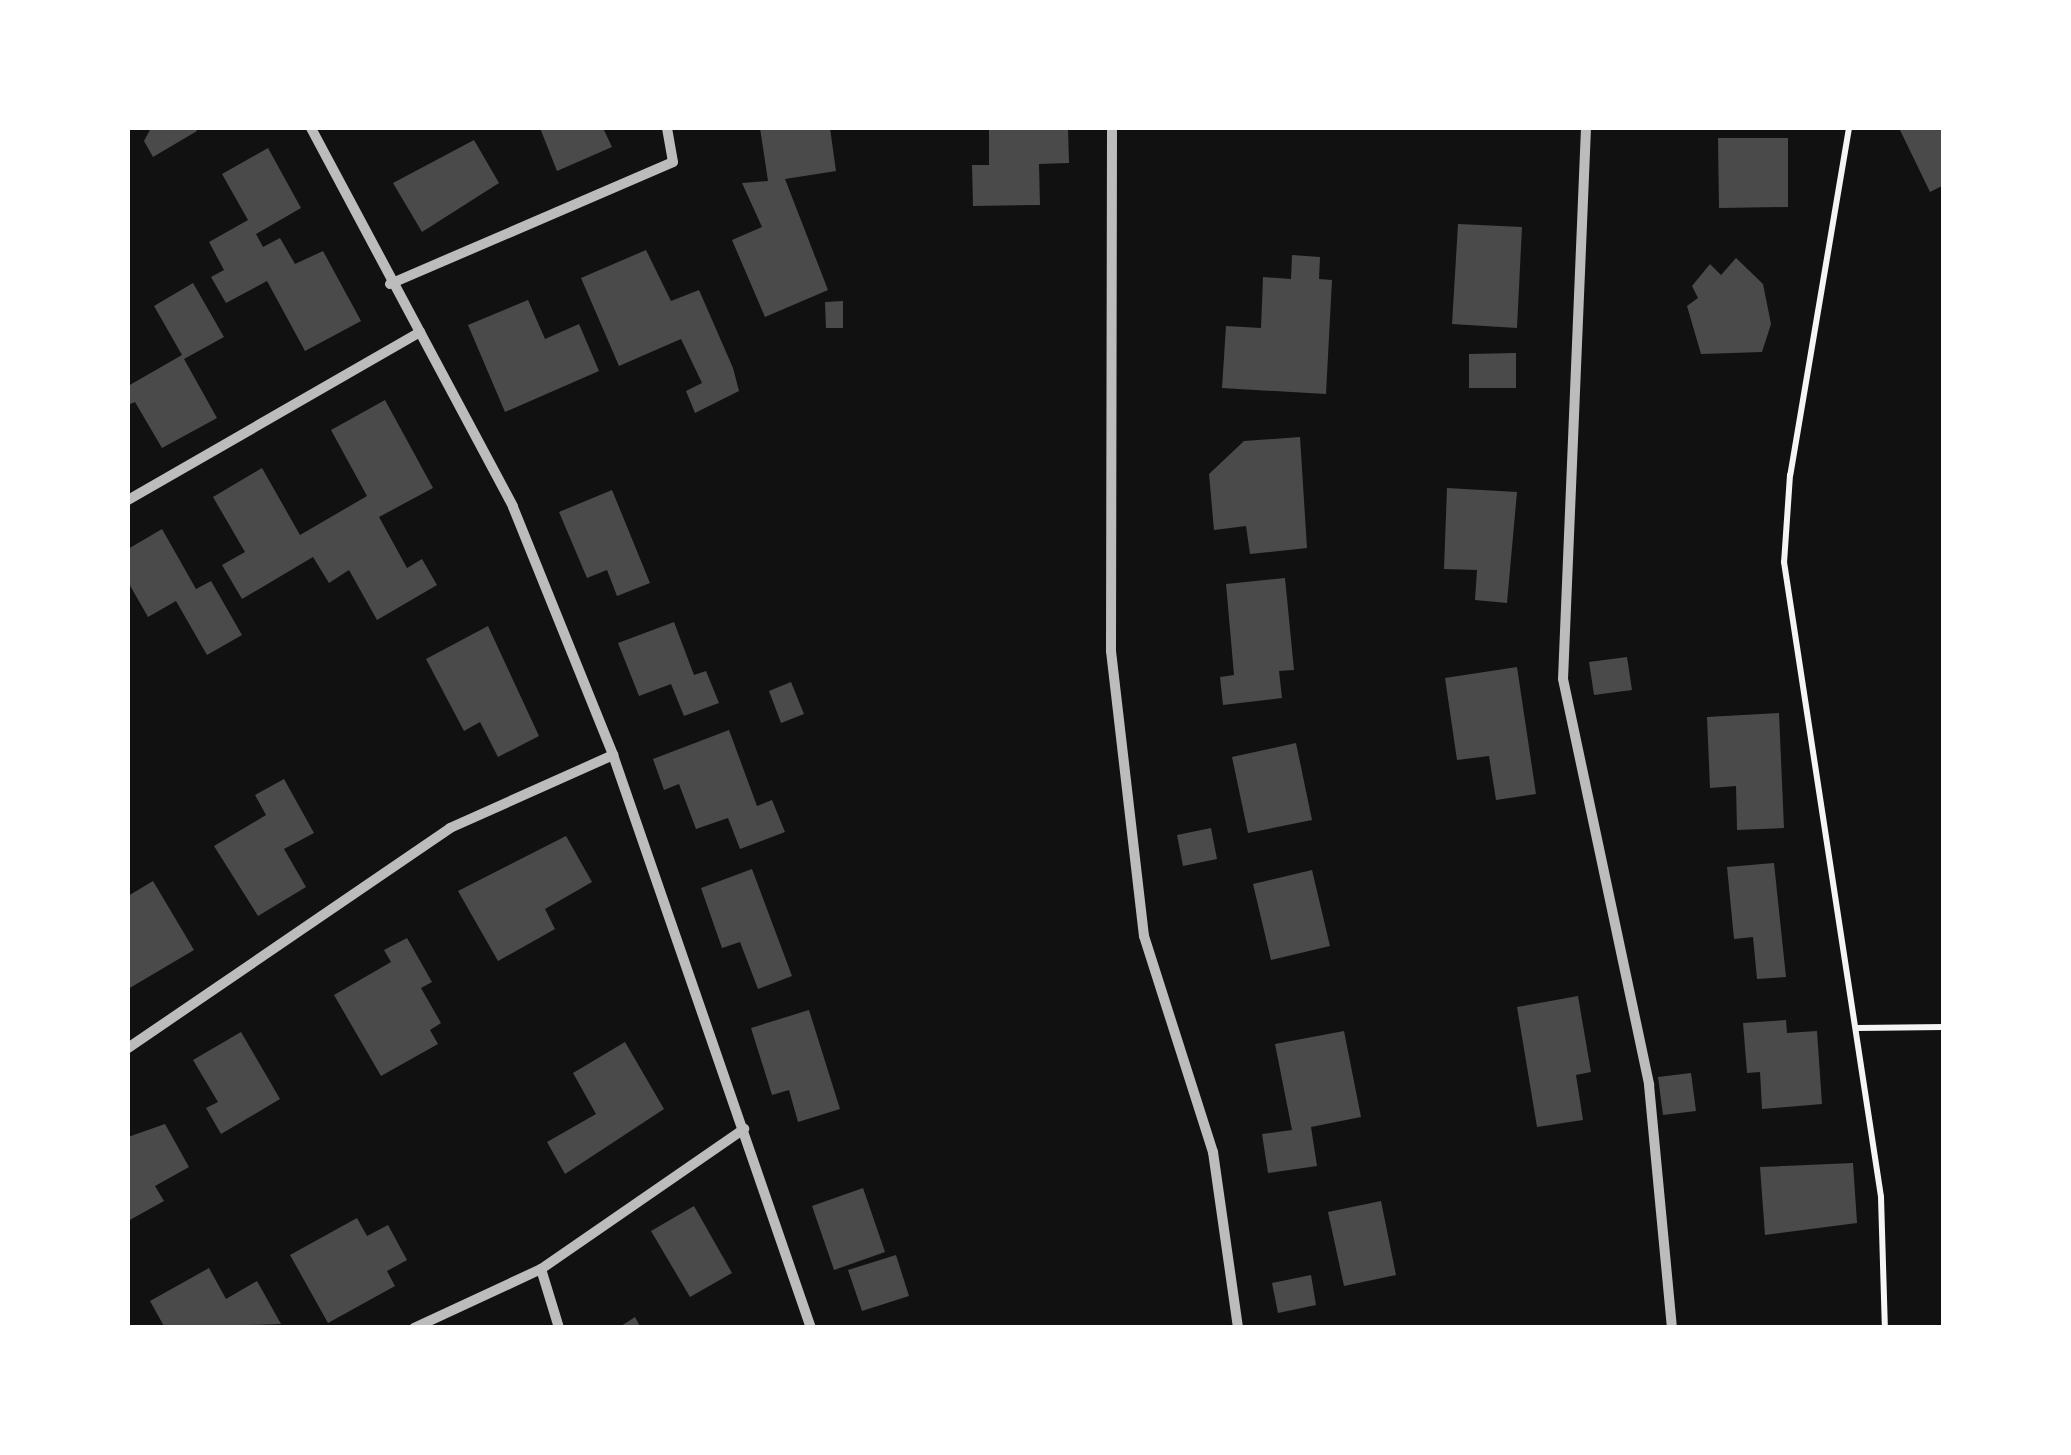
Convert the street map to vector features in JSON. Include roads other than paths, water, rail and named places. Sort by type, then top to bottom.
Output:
[{"type":"street","points":[[311,128],[390,284],[420,332],[513,507],[613,754],[811,1328]]},
{"type":"street","points":[[390,284],[672,162],[668,128]]},
{"type":"street","points":[[1112,128],[1107,499],[1121,745],[1144,936],[1213,1152],[1238,1328]]},
{"type":"street","points":[[1586,128],[1563,679],[1649,1084],[1672,1328]]},
{"type":"street","points":[[128,500],[420,332]]},
{"type":"street","points":[[128,1048],[450,828],[613,754]]},
{"type":"street","points":[[414,1328],[541,1268],[744,1129]]},
{"type":"street","points":[[541,1268],[560,1328]]}]
